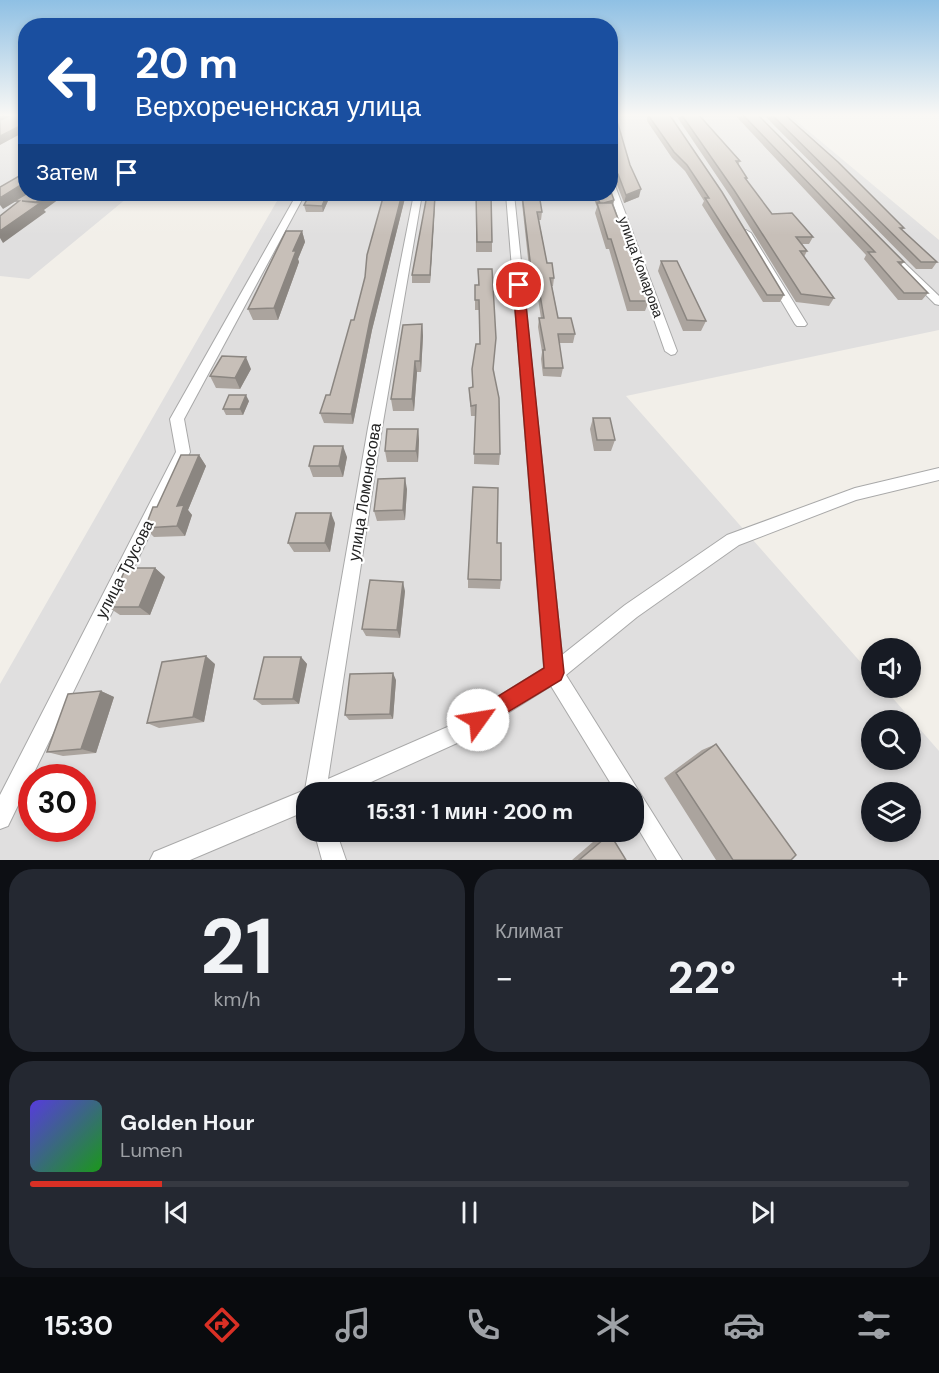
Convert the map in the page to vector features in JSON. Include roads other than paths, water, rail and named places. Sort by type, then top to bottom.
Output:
[{"type":"street","name":"улица Трусова","points":[[0,818],[183,452],[177,419],[297,201]]},
{"type":"street","name":"улица Ломоносова","points":[[317,782],[375,428],[417,201]]},
{"type":"street","points":[[511,201],[554,673],[622,782]]},
{"type":"street","name":"улица Комарова","points":[[617,201],[671,351]]},
{"type":"street","points":[[743,228],[801,324]]},
{"type":"street","points":[[885,248],[939,302]]},
{"type":"street","points":[[346,782],[459,732],[554,673],[631,611],[733,540],[855,494],[939,474]]},
{"type":"street","points":[[162,860],[296,804]]},
{"type":"street","points":[[644,818],[670,860]]},
{"type":"street","points":[[328,842],[334,860]]}]
